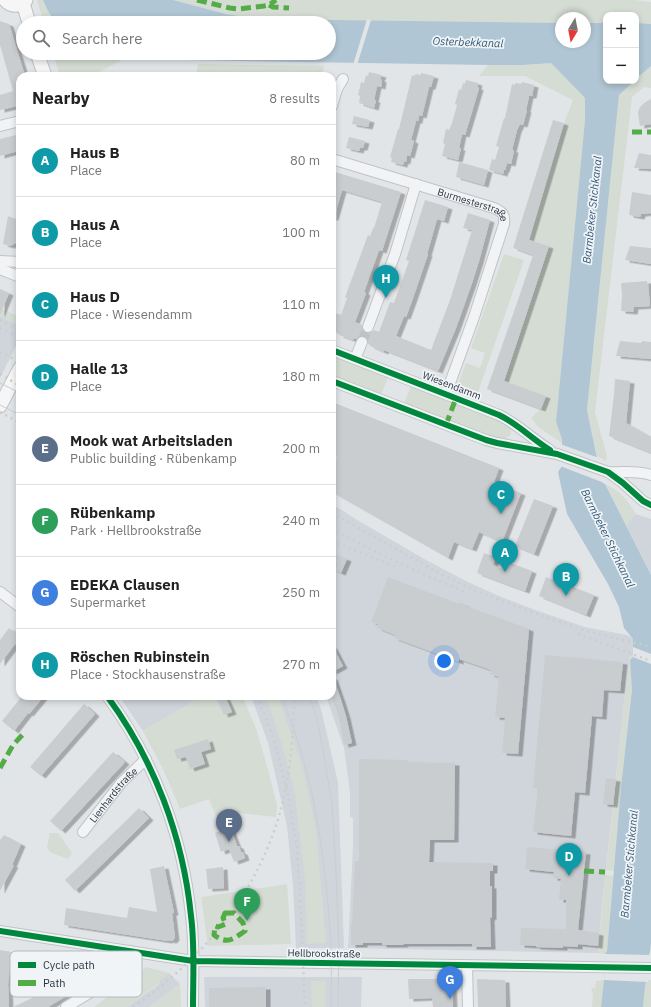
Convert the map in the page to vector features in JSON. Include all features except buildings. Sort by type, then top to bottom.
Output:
[{"type":"main road","points":[[5,0],[13,6],[17,6],[24,2],[27,16]]},
{"type":"main road","points":[[40,60],[44,72]]},
{"type":"main road","points":[[0,406],[16,376]]},
{"type":"street","points":[[336,92],[343,79]]},
{"type":"street","points":[[0,126],[16,122]]},
{"type":"street","name":"Burmesterstraße","points":[[336,160],[494,208],[500,211],[505,218],[474,317],[446,394]]},
{"type":"street","points":[[368,327],[395,254],[416,184]]},
{"type":"street","points":[[0,261],[16,262]]},
{"type":"street","points":[[0,270],[16,277]]},
{"type":"street","points":[[355,359],[362,342]]},
{"type":"street","name":"Wiesendamm","points":[[336,352],[504,417],[544,447],[557,454],[608,472],[643,501],[651,505]]},
{"type":"street","name":"Wiesendamm","points":[[336,383],[486,440],[557,454]]},
{"type":"street","name":"Wiesendamm","points":[[608,472],[640,472],[651,475]]},
{"type":"street","points":[[0,592],[16,604]]},
{"type":"street","points":[[110,700],[146,759],[166,805],[181,856],[187,881],[193,937],[193,1007]]},
{"type":"street","name":"Lienhardstraße","points":[[83,832],[121,783],[146,759]]},
{"type":"street","name":"Hellbrookstraße","points":[[0,931],[130,951]]},
{"type":"street","name":"Hellbrookstraße","points":[[142,953],[193,961],[651,968]]},
{"type":"street","points":[[467,966],[468,1007]]},
{"type":"street","points":[[66,1007],[83,997]]},
{"type":"shaded area","points":[[37,0],[43,0],[51,16],[42,16]]},
{"type":"shaded area","points":[[173,0],[633,0],[651,2],[651,24],[639,23],[639,12],[603,12],[603,23],[591,23],[591,12],[555,12],[555,23],[336,20],[336,16],[239,16]]},
{"type":"shaded area","points":[[55,60],[122,60],[99,72],[59,72]]},
{"type":"shaded area","points":[[551,63],[585,98],[585,120],[556,422],[562,443],[538,427],[531,418],[541,409],[546,396],[504,381],[549,246],[529,240],[552,161],[573,100],[525,76],[479,76],[488,65]]},
{"type":"shaded area","points":[[198,64],[324,66],[323,72],[197,72]]},
{"type":"shaded area","points":[[651,66],[651,88],[644,87],[632,97],[595,412],[607,456],[606,461],[597,456],[587,410],[619,95],[631,84],[639,84],[639,76]]},
{"type":"shaded area","points":[[504,254],[524,260],[478,392],[458,385],[466,363],[480,368],[485,353],[471,348]]},
{"type":"shaded area","points":[[0,308],[16,315],[16,324],[0,316]]},
{"type":"shaded area","points":[[0,316],[16,324],[16,346],[0,378]]},
{"type":"shaded area","points":[[336,357],[388,377],[381,395],[336,378]]},
{"type":"shaded area","points":[[411,386],[501,421],[508,426],[511,433],[508,437],[496,439],[404,404]]},
{"type":"shaded area","points":[[605,484],[623,496],[636,514],[626,525]]},
{"type":"shaded area","points":[[336,507],[426,560],[499,596],[585,627],[627,635],[633,639],[633,657],[630,656],[625,694],[598,953],[348,948],[353,818],[350,817],[350,792],[344,748],[327,700],[336,700]]},
{"type":"shaded area","points":[[636,514],[651,519],[651,575],[626,525]]},
{"type":"shaded area","points":[[630,656],[633,657],[630,660],[632,690],[621,787],[614,871],[606,870]]},
{"type":"shaded area","points":[[122,700],[196,700],[143,731]]},
{"type":"shaded area","points":[[196,700],[244,700],[256,728],[270,777],[277,805],[276,817],[229,812],[216,816],[209,799],[180,809],[164,771],[143,731]]},
{"type":"shaded area","points":[[252,700],[318,700],[321,709],[338,783],[344,948],[296,948],[293,886],[287,826],[268,743]]},
{"type":"shaded area","points":[[267,700],[279,700],[302,765],[316,829],[326,943],[307,944],[305,880],[295,794],[284,752]]},
{"type":"shaded area","points":[[50,833],[58,833],[72,853],[68,859],[50,852],[47,847]]},
{"type":"shaded area","points":[[605,875],[613,876],[607,951],[605,954],[598,953]]},
{"type":"shaded area","points":[[287,884],[291,944],[208,946],[201,897]]},
{"type":"shaded area","points":[[146,967],[169,973],[160,980],[158,984],[142,996],[142,970]]},
{"type":"shaded area","points":[[169,973],[180,984],[149,1007],[127,1007],[158,985],[160,980]]},
{"type":"shaded area","points":[[204,977],[362,977],[361,1007],[205,1007]]},
{"type":"shaded area","points":[[604,980],[601,1007],[592,1007],[593,995],[591,988],[595,988],[596,981]]},
{"type":"shaded area","points":[[648,980],[651,980],[651,1007],[643,1007],[644,989]]},
{"type":"shaded area","points":[[311,981],[326,981],[325,1007],[312,1007]]},
{"type":"shaded area","points":[[180,984],[181,1007],[149,1007]]},
{"type":"shaded area","points":[[107,997],[140,997],[127,1007],[94,1007]]},
{"type":"water","points":[[43,0],[173,0],[239,16],[51,16]]},
{"type":"water","points":[[336,20],[555,23],[555,48],[591,48],[591,23],[603,23],[603,84],[631,84],[619,95],[587,410],[602,482],[605,484],[651,575],[651,943],[643,1007],[601,1007],[621,787],[632,690],[630,660],[633,657],[633,639],[624,628],[619,607],[608,584],[567,514],[558,472],[562,466],[562,439],[556,422],[585,120],[585,98],[551,63],[523,65],[185,60],[336,60]]},
{"type":"water","points":[[639,23],[651,24],[651,66],[639,76]]},
{"type":"pier","points":[[367,19],[371,20],[357,65],[353,65]]},
{"type":"pier","points":[[560,444],[599,458],[603,481],[607,484],[560,466]]},
{"type":"pier","points":[[633,647],[651,654],[651,664],[633,657]]},
{"type":"pier","points":[[605,954],[651,955],[648,982],[604,980]]},
{"type":"tunnel","points":[[362,342],[368,327]]},
{"type":"tram line","points":[[0,383],[16,391]]},
{"type":"tram line","points":[[0,405],[16,413]]},
{"type":"tram line","points":[[283,700],[293,726],[302,756],[317,819],[322,850],[329,914],[331,1007]]},
{"type":"tram line","points":[[311,700],[319,728],[332,803],[339,947],[338,1007]]},
{"type":"railway","points":[[0,320],[16,329]]},
{"type":"railway","points":[[0,328],[16,336]]},
{"type":"railway","points":[[0,352],[16,360]]},
{"type":"railway","points":[[0,374],[16,384]]},
{"type":"railway","points":[[0,412],[16,421]]},
{"type":"railway","points":[[336,515],[445,576],[479,592],[583,630],[651,647]]},
{"type":"railway","points":[[336,530],[431,578],[465,592]]},
{"type":"railway","points":[[336,543],[399,568]]},
{"type":"railway","points":[[578,634],[651,661]]},
{"type":"railway","points":[[259,700],[274,739],[289,799],[297,848],[305,1007]]},
{"type":"railway","points":[[133,1007],[173,976],[208,942],[224,923],[251,881],[272,837],[283,801],[291,756],[294,700]]},
{"type":"marked path","points":[[197,0],[238,9],[269,5],[276,0]]},
{"type":"marked path","points":[[269,5],[273,7],[289,8]]},
{"type":"marked path","points":[[632,132],[651,132]]},
{"type":"marked path","points":[[446,425],[456,398]]},
{"type":"marked path","points":[[0,768],[13,745],[25,732]]},
{"type":"marked path","points":[[584,871],[605,872]]},
{"type":"marked path","points":[[225,913],[234,913],[243,923],[245,931],[230,940],[223,940],[214,935],[215,926],[218,927],[226,924],[223,918],[225,913]]},
{"type":"cycle path","points":[[336,352],[499,415],[550,450]]},
{"type":"cycle path","points":[[336,383],[486,440],[557,454],[608,472],[643,501],[651,505]]},
{"type":"cycle path","points":[[110,700],[139,746],[152,773],[164,800],[181,857],[187,886],[192,927],[193,1007]]},
{"type":"cycle path","points":[[0,931],[129,951]]},
{"type":"cycle path","points":[[142,953],[193,961],[651,968]]},
{"type":"place","name":"Röschen Rubinstein","points":[[386,298]]},
{"type":"place","name":"Haus D","points":[[501,514]]},
{"type":"place","name":"Haus B","points":[[505,572]]},
{"type":"place","name":"Haus A","points":[[566,596]]},
{"type":"place","name":"Mook wat Arbeitsladen","points":[[229,842]]},
{"type":"place","name":"Halle 13","points":[[569,876]]},
{"type":"place","name":"Rübenkamp","points":[[247,921]]},
{"type":"place","name":"EDEKA Clausen","points":[[450,999]]},
{"type":"water label","name":"Osterbekkanal","points":[[468,42]]},
{"type":"water label","name":"Barmbeker Stichkanal","points":[[592,210]]},
{"type":"water label","name":"Barmbeker Stichkanal","points":[[608,538]]},
{"type":"water label","name":"Barmbeker Stichkanal","points":[[629,864]]}]
